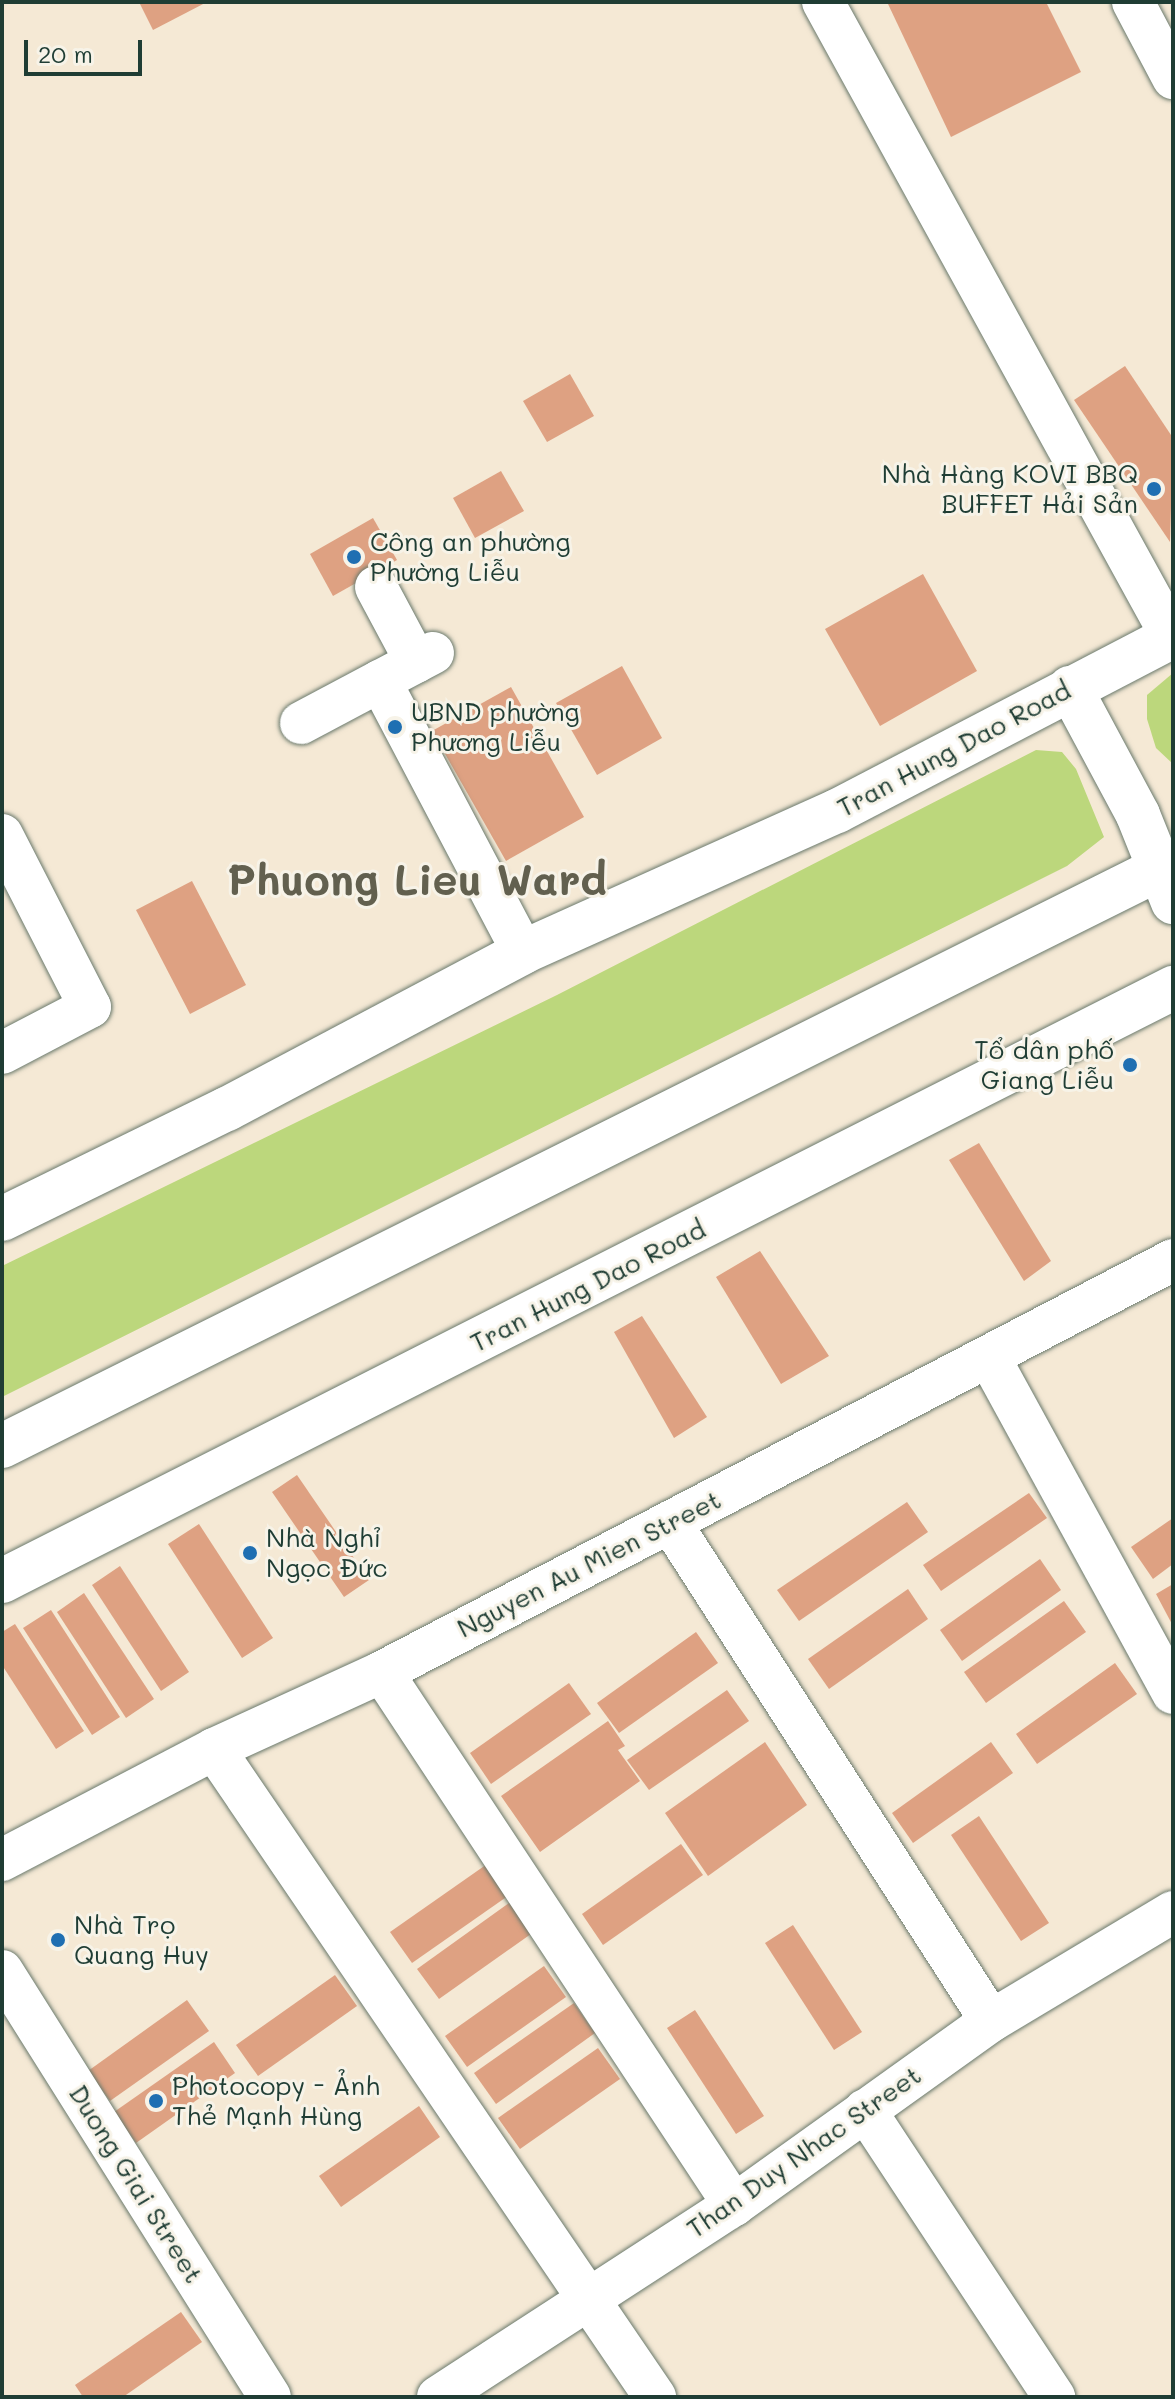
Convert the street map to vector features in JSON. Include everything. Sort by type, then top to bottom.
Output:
[{"type":"main road","name":"Tran Hung Dao Road","points":[[2,1219],[227,1109],[523,952],[837,811],[1172,636]]},
{"type":"main road","points":[[2,1446],[1169,877],[1070,688]]},
{"type":"main road","name":"Tran Hung Dao Road","points":[[2,1581],[1173,988]]},
{"type":"street","points":[[823,2],[1172,636]]},
{"type":"street","points":[[1133,2],[1173,78]]},
{"type":"street","points":[[376,587],[523,952]]},
{"type":"street","points":[[301,723],[410,665]]},
{"type":"street","points":[[2,835],[90,1007],[2,1053]]},
{"type":"street","name":"Nguyen Au Mien Street","points":[[2,1860],[214,1749],[382,1672],[1173,1260]]},
{"type":"street","points":[[989,1357],[1173,1693]]},
{"type":"street","points":[[670,1522],[991,2021]]},
{"type":"street","points":[[382,1672],[734,2205]]},
{"type":"street","points":[[214,1749],[655,2397]]},
{"type":"street","name":"Than Duy Nhac Street","points":[[438,2397],[734,2205],[991,2021],[1173,1912]]},
{"type":"street","name":"Duong Giai Street","points":[[2,1971],[270,2397]]},
{"type":"street","points":[[865,2110],[1054,2397]]},
{"type":"green space","points":[[1173,673],[1173,764],[1156,748],[1147,719],[1147,695]]},
{"type":"green space","points":[[1036,750],[1062,752],[1076,769],[1104,837],[1067,866],[2,1397],[2,1266],[557,995]]},
{"type":"building","points":[[139,2],[207,2],[153,30]]},
{"type":"building","points":[[1046,2],[1081,72],[951,137],[888,4]]},
{"type":"building","name":"Nhà Hàng KOVI BBQ BUFFET Hải Sản","points":[[1125,366],[1173,438],[1170,542],[1074,400]]},
{"type":"building","points":[[570,374],[594,416],[547,442],[523,401]]},
{"type":"building","points":[[501,471],[524,511],[475,538],[453,498]]},
{"type":"building","name":"Công an phường Phường Liễu","points":[[373,518],[397,560],[333,596],[310,554]]},
{"type":"building","points":[[923,574],[977,671],[880,726],[825,629]]},
{"type":"building","points":[[622,666],[662,738],[597,775],[556,703]]},
{"type":"building","points":[[511,687],[584,817],[506,861],[432,731]]},
{"type":"building","points":[[192,881],[246,985],[190,1014],[136,910]]},
{"type":"building","points":[[979,1143],[1051,1261],[1024,1281],[949,1160]]},
{"type":"building","points":[[760,1251],[829,1356],[781,1384],[716,1277]]},
{"type":"building","points":[[642,1316],[707,1417],[674,1438],[614,1332]]},
{"type":"building","points":[[297,1475],[369,1580],[344,1597],[272,1492]]},
{"type":"building","points":[[1029,1493],[1047,1518],[941,1591],[923,1565]]},
{"type":"building","points":[[907,1502],[928,1532],[799,1621],[777,1590]]},
{"type":"building","points":[[1173,1518],[1173,1564],[1153,1579],[1131,1547]]},
{"type":"building","points":[[199,1524],[273,1638],[242,1658],[168,1544]]},
{"type":"building","points":[[1040,1559],[1061,1590],[962,1661],[940,1630]]},
{"type":"building","points":[[120,1566],[189,1672],[161,1691],[92,1585]]},
{"type":"building","points":[[1173,1584],[1173,1626],[1156,1594]]},
{"type":"building","points":[[908,1589],[928,1619],[829,1689],[808,1659]]},
{"type":"building","points":[[84,1593],[154,1699],[126,1718],[57,1612]]},
{"type":"building","points":[[1064,1601],[1086,1632],[986,1703],[964,1672]]},
{"type":"building","points":[[51,1610],[120,1717],[92,1735],[23,1628]]},
{"type":"building","points":[[15,1624],[84,1731],[56,1749],[2,1665],[2,1632]]},
{"type":"building","points":[[696,1632],[718,1663],[619,1733],[597,1703]]},
{"type":"building","points":[[1115,1663],[1137,1694],[1037,1764],[1016,1734]]},
{"type":"building","points":[[569,1683],[591,1714],[491,1784],[470,1753]]},
{"type":"building","points":[[727,1690],[749,1721],[649,1790],[627,1760]]},
{"type":"building","points":[[608,1721],[625,1746],[618,1750],[640,1781],[540,1852],[501,1796]]},
{"type":"building","points":[[765,1742],[807,1805],[708,1876],[665,1813]]},
{"type":"building","points":[[991,1742],[1013,1773],[913,1843],[892,1813]]},
{"type":"building","points":[[979,1816],[1049,1923],[1021,1941],[951,1835]]},
{"type":"building","points":[[681,1844],[703,1875],[603,1945],[582,1914]]},
{"type":"building","points":[[490,1862],[512,1893],[412,1963],[390,1932]]},
{"type":"building","points":[[516,1898],[538,1929],[439,1999],[417,1969]]},
{"type":"building","points":[[793,1925],[862,2032],[834,2050],[765,1943]]},
{"type":"building","points":[[544,1966],[566,1997],[467,2067],[445,2036]]},
{"type":"building","points":[[335,1975],[357,2006],[258,2076],[236,2045]]},
{"type":"building","points":[[187,2000],[209,2031],[110,2101],[88,2071]]},
{"type":"building","points":[[574,2003],[595,2033],[496,2104],[474,2073]]},
{"type":"building","points":[[695,2010],[764,2116],[736,2134],[667,2028]]},
{"type":"building","points":[[214,2042],[235,2073],[136,2143],[114,2112]]},
{"type":"building","points":[[598,2048],[620,2079],[520,2149],[498,2118]]},
{"type":"building","points":[[419,2106],[440,2137],[341,2207],[319,2176]]},
{"type":"building","points":[[181,2312],[202,2342],[123,2397],[83,2397],[75,2385]]},
{"type":"place","name":"Nhà Hàng KOVI BBQ BUFFET Hải Sản","points":[[1154,489]]},
{"type":"place","name":"Công an phường Phường Liễu","points":[[354,557]]},
{"type":"place","name":"UBND phường Phương Liễu","points":[[395,727]]},
{"type":"place","name":"Tổ dân phố Giang Liễu","points":[[1130,1065]]},
{"type":"place","name":"Nhà Nghỉ Ngọc Đức","points":[[250,1553]]},
{"type":"place","name":"Nhà Trọ Quang Huy","points":[[58,1940]]},
{"type":"place","name":"Photocopy - Ảnh Thẻ Mạnh Hùng","points":[[156,2101]]},
{"type":"district","name":"Phuong Lieu Ward","points":[[417,879]]}]
